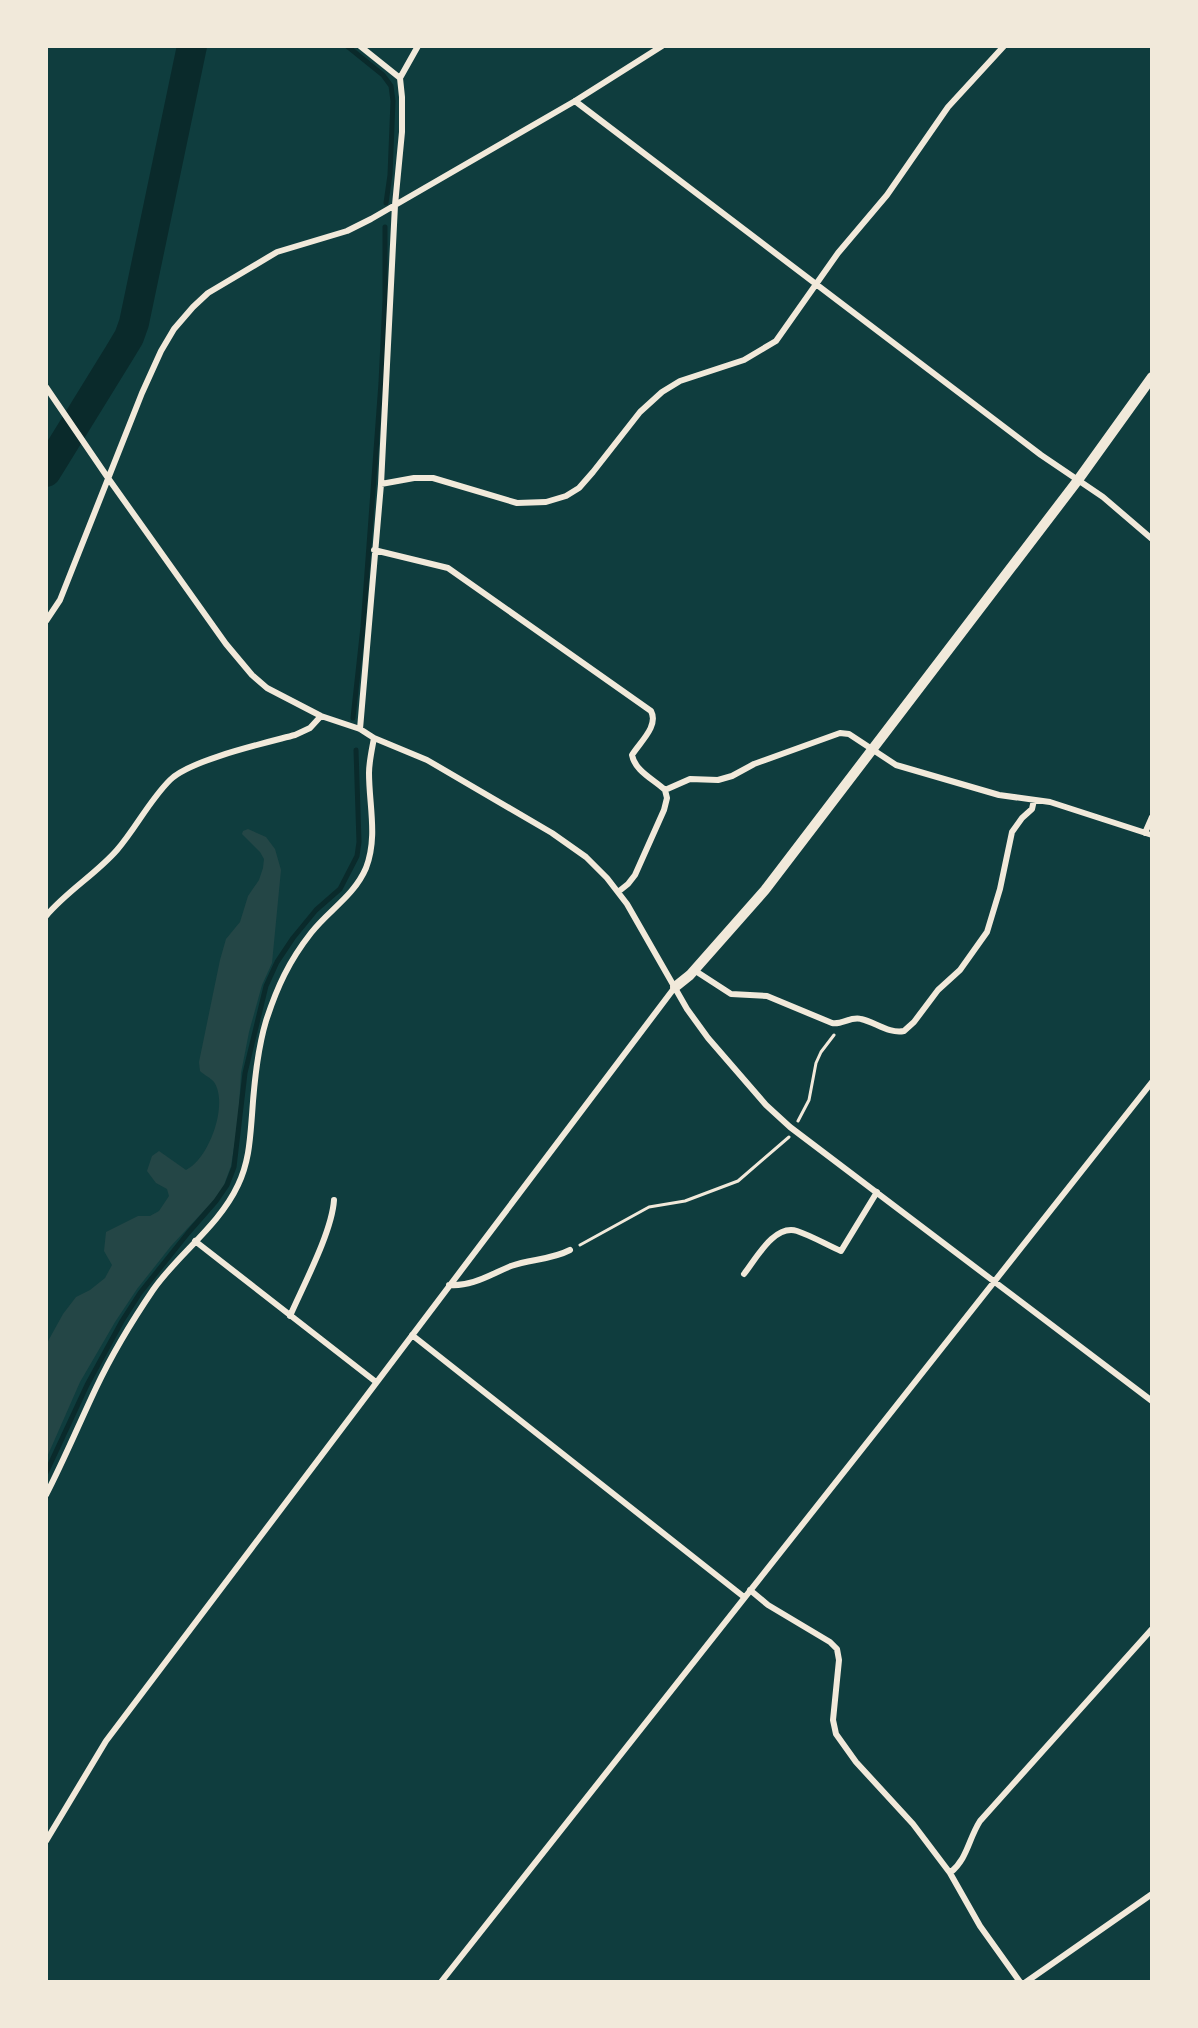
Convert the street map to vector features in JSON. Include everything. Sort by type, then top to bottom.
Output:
[{"type":"street","points":[[360,46],[400,78]]},
{"type":"street","points":[[360,729],[381,484],[395,205],[402,132],[400,78],[418,46]]},
{"type":"street","points":[[46,621],[60,600],[161,351],[174,329],[193,307],[230,278],[277,252],[347,231],[395,205],[575,101],[662,46]]},
{"type":"street","points":[[381,484],[414,478],[433,478],[517,503],[546,502],[566,496],[579,488],[650,402],[680,381],[744,360],[776,341],[838,253],[887,195],[948,107],[1004,46]]},
{"type":"street","points":[[575,101],[1041,455],[1103,497],[1152,539]]},
{"type":"street","points":[[46,1841],[106,1741],[376,1382],[675,987],[694,970],[765,890],[1078,480],[1152,377]]},
{"type":"street","points":[[46,387],[226,644],[252,675],[267,688],[321,716],[360,729],[374,738],[427,760],[552,833],[586,857],[607,878],[627,904],[687,1009],[708,1038],[766,1105],[794,1129],[1151,1399]]},
{"type":"street","points":[[374,550],[448,568],[645,705],[654,717],[653,724],[632,755],[633,762],[665,790],[667,798],[664,810],[634,874],[628,884],[618,892]]},
{"type":"street","points":[[46,916],[60,899],[116,851],[151,802],[172,778],[197,764],[295,735],[310,728],[321,716]]},
{"type":"street","points":[[665,790],[690,779],[718,780],[732,776],[754,764],[777,758],[833,734],[849,734],[896,765],[999,795],[1050,802],[1148,834],[1152,816]]},
{"type":"street","points":[[46,1495],[96,1387],[116,1350],[154,1289],[231,1198],[239,1184],[249,1156],[261,1042],[279,984],[288,965],[312,932],[344,902],[366,868],[372,839],[369,774],[374,738]]},
{"type":"street","points":[[694,970],[731,994],[767,996],[832,1023],[840,1024],[855,1018],[893,1031],[904,1031],[914,1022],[938,990],[960,970],[987,932],[1000,889],[1012,832],[1032,809],[1034,800]]},
{"type":"street","points":[[441,1982],[1152,1082]]},
{"type":"street","points":[[744,1274],[768,1242],[786,1231],[795,1230],[841,1251],[877,1192]]},
{"type":"street","points":[[290,1316],[323,1240],[334,1209],[334,1200]]},
{"type":"street","points":[[195,1241],[376,1382]]},
{"type":"street","points":[[450,1285],[463,1286],[513,1265],[558,1256],[570,1250]]},
{"type":"street","points":[[412,1335],[744,1597]]},
{"type":"street","points":[[750,1590],[768,1605],[831,1642],[837,1649],[839,1660],[833,1720],[836,1734],[856,1762],[914,1824],[950,1873],[980,1926],[1020,1982]]},
{"type":"street","points":[[950,1873],[966,1855],[972,1833],[980,1821],[1152,1629]]},
{"type":"street","points":[[1026,1982],[1152,1894]]},
{"type":"path","points":[[570,1250],[650,1207],[685,1201],[738,1181],[784,1142],[794,1129],[809,1100],[816,1063],[840,1024]]},
{"type":"shaded area","points":[[248,829],[266,837],[275,849],[281,870],[272,963],[262,985],[249,1032],[241,1073],[238,1123],[231,1166],[224,1185],[214,1200],[171,1246],[137,1289],[115,1322],[80,1382],[47,1457],[47,1343],[63,1314],[76,1297],[90,1290],[105,1278],[112,1265],[104,1251],[106,1232],[138,1216],[150,1216],[159,1211],[169,1196],[167,1189],[156,1183],[147,1171],[152,1156],[159,1151],[186,1170],[202,1155],[214,1130],[218,1117],[218,1092],[214,1082],[200,1071],[199,1062],[226,939],[240,922],[248,896],[259,880],[263,868],[264,859],[260,852],[242,834]]},
{"type":"waterway","points":[[46,472],[129,337],[134,323],[192,46]]},
{"type":"waterway","points":[[347,46],[383,75],[391,86],[393,101],[390,175],[386,203]]},
{"type":"waterway","points":[[353,718],[363,627],[381,383],[385,300],[385,227]]},
{"type":"waterway","points":[[46,1473],[87,1385],[122,1321],[140,1293],[227,1185],[234,1167],[245,1073],[266,986],[277,962],[293,938],[316,910],[340,889],[357,856],[359,842],[356,750]]}]
